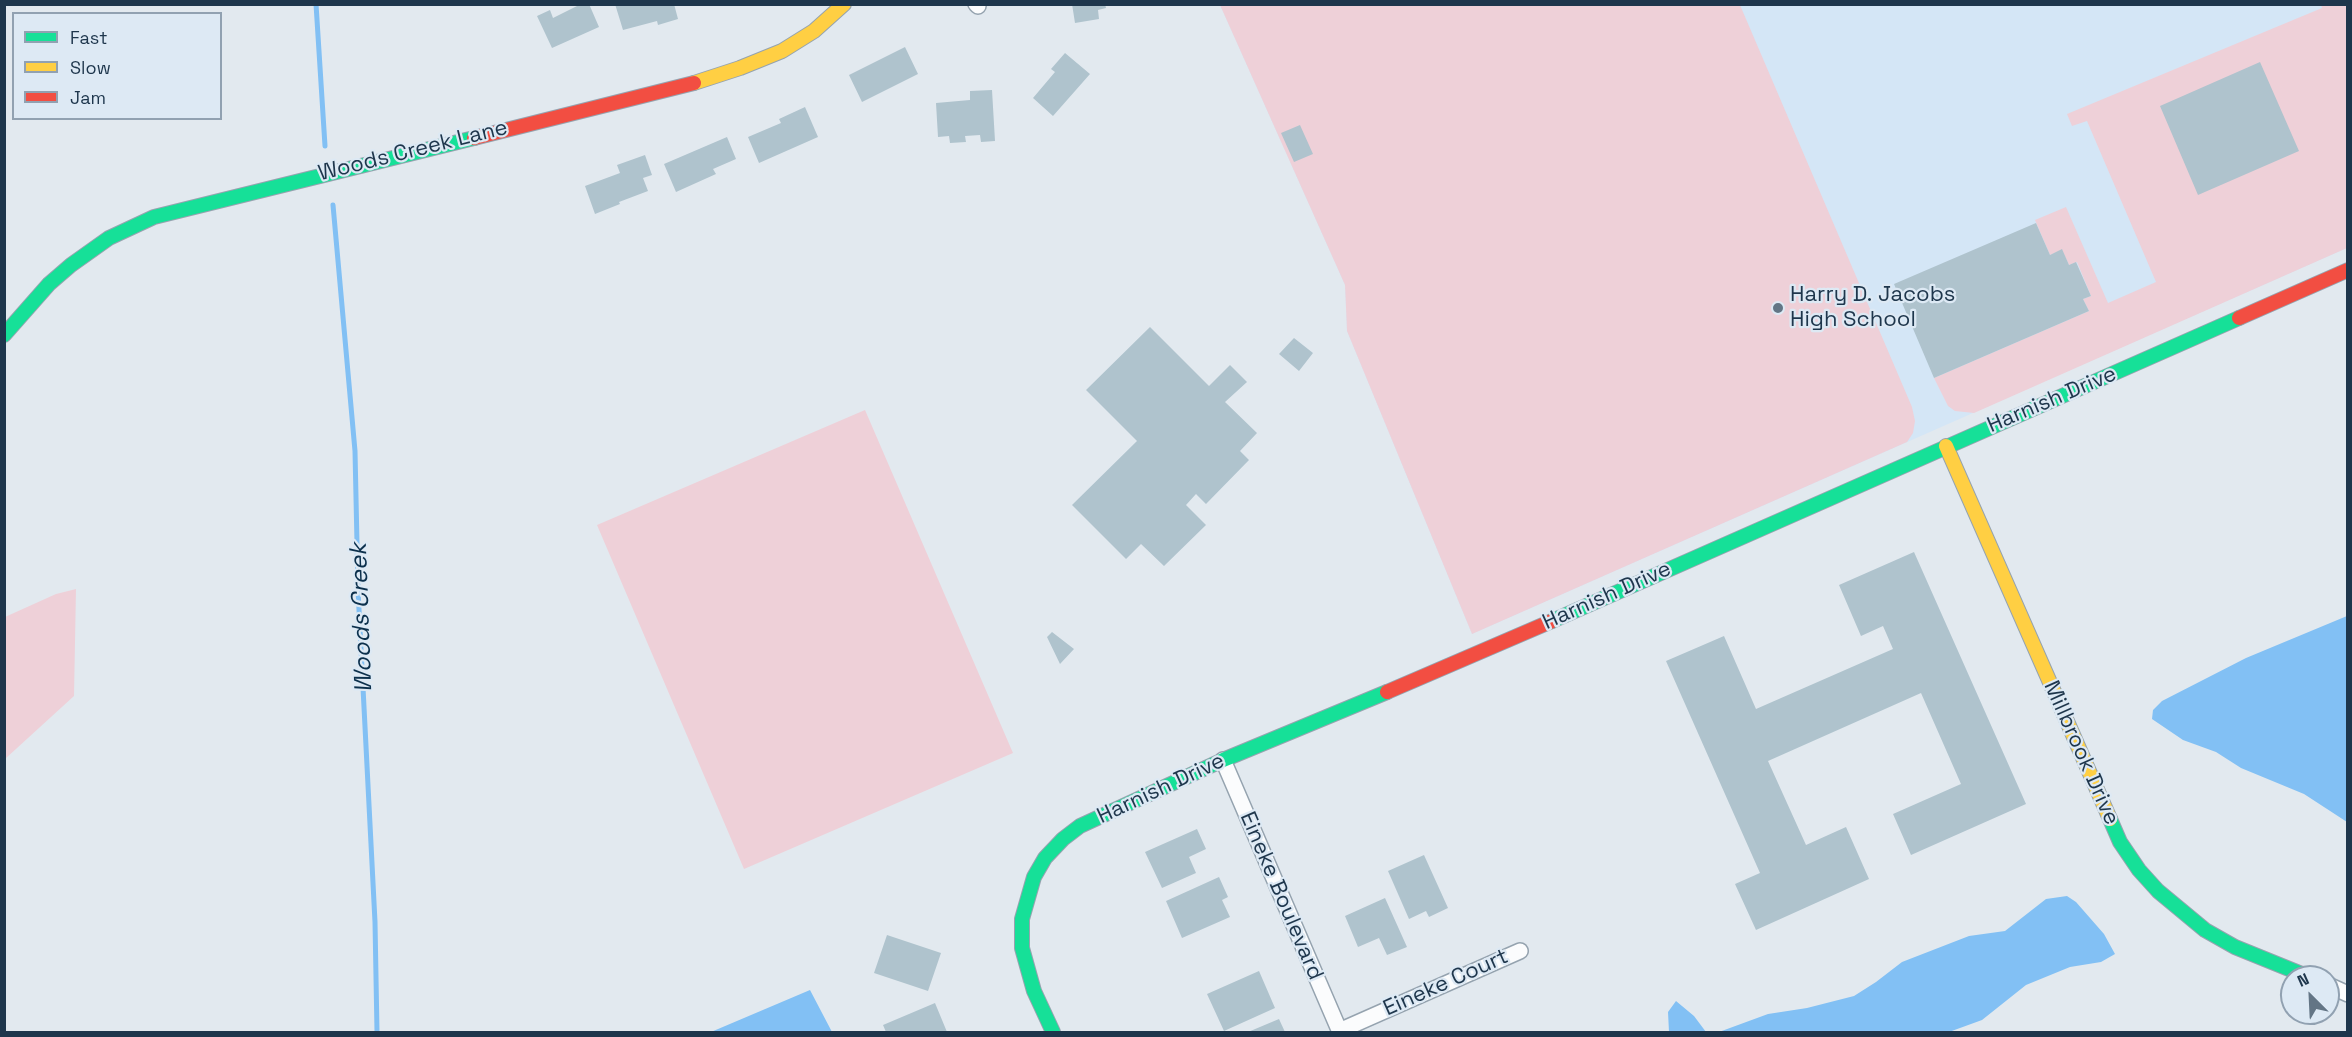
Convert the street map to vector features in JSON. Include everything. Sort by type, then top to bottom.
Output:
[{"type":"street","name":"Woods Creek Lane","points":[[4,335],[49,284],[71,265],[109,238],[154,217],[689,84],[740,68],[790,46],[814,31],[844,4]]},
{"type":"street","name":"Harnish Drive","points":[[1053,1032],[1034,992],[1022,948],[1022,920],[1034,877],[1045,858],[1063,839],[1080,826],[1223,760],[1471,657],[2348,270]]},
{"type":"street","name":"Millbrook Drive","points":[[1946,446],[2116,833],[2139,870],[2158,891],[2205,930],[2235,946],[2280,965]]},
{"type":"street","name":"Eineke Boulevard","points":[[1223,760],[1339,1032]]},
{"type":"street","name":"Eineke Court","points":[[1339,1032],[1520,951]]},
{"type":"shaded area","name":"Harry D. Jacobs High School","points":[[1220,5],[2347,5],[2347,248],[1472,634],[1347,331],[1345,285]]},
{"type":"shaded area","name":"Harry D. Jacobs High School","points":[[1220,5],[1740,5],[1912,407],[1915,421],[1913,433],[1907,442],[1472,634],[1347,331],[1345,285]]},
{"type":"shaded area","points":[[2321,5],[2347,5],[2347,248],[1974,413],[1955,411],[1948,406],[1934,378],[2089,311],[2083,299],[2091,296],[2077,262],[2069,265],[2062,250],[2050,255],[2035,220],[2066,207],[2108,303],[2156,282],[2087,121],[2072,126],[2067,114],[2322,8]]},
{"type":"shaded area","points":[[865,410],[1013,753],[744,869],[597,525]]},
{"type":"shaded area","points":[[76,589],[74,696],[5,759],[5,617],[56,594]]},
{"type":"water","points":[[2347,616],[2347,822],[2304,794],[2241,768],[2216,752],[2183,740],[2152,719],[2153,710],[2162,701],[2246,658]]},
{"type":"water","points":[[2067,896],[2076,902],[2104,934],[2115,954],[2101,962],[2070,967],[2026,985],[1982,1020],[1949,1032],[1719,1032],[1768,1014],[1807,1008],[1854,996],[1902,962],[1969,936],[2005,931],[2046,899]]},
{"type":"water","points":[[810,990],[832,1032],[711,1032]]},
{"type":"water","points":[[1676,1001],[1694,1016],[1706,1032],[1669,1032],[1668,1012]]},
{"type":"building","points":[[581,4],[589,4],[599,27],[552,48],[537,16],[550,10],[553,18]]},
{"type":"building","points":[[615,4],[674,4],[678,19],[658,25],[657,21],[623,30]]},
{"type":"building","points":[[1072,4],[1105,4],[1106,8],[1098,10],[1099,19],[1075,23]]},
{"type":"building","points":[[905,47],[918,74],[862,102],[849,75]]},
{"type":"building","points":[[1065,53],[1090,74],[1053,116],[1033,98],[1055,72],[1051,69]]},
{"type":"building","points":[[2260,62],[2299,151],[2198,195],[2160,106]]},
{"type":"building","points":[[992,90],[995,141],[981,142],[980,135],[965,136],[966,142],[950,143],[949,136],[938,137],[936,103],[970,100],[970,91]]},
{"type":"building","points":[[805,107],[818,137],[759,163],[748,137],[781,123],[779,119]]},
{"type":"building","points":[[1300,125],[1313,154],[1294,162],[1281,133]]},
{"type":"building","points":[[727,137],[736,159],[713,169],[716,174],[676,192],[664,164]]},
{"type":"building","points":[[645,155],[652,175],[643,178],[648,191],[595,214],[585,186],[620,173],[617,165]]},
{"type":"building","points":[[2036,223],[2050,255],[2062,249],[2069,265],[2076,262],[2091,296],[2083,299],[2089,311],[1934,378],[1894,284]]},
{"type":"building","points":[[1150,327],[1209,386],[1230,365],[1247,382],[1225,402],[1257,433],[1240,451],[1249,460],[1206,504],[1196,494],[1186,505],[1206,525],[1164,566],[1141,544],[1126,559],[1072,505],[1137,441],[1086,390]]},
{"type":"building","points":[[1294,338],[1313,353],[1299,371],[1279,354]]},
{"type":"building","points":[[1914,552],[2026,804],[1911,855],[1893,814],[1961,784],[1921,693],[1768,761],[1806,845],[1846,827],[1869,879],[1756,930],[1735,884],[1760,873],[1666,661],[1724,636],[1756,709],[1893,649],[1883,626],[1861,636],[1839,585]]},
{"type":"building","points":[[1052,632],[1074,649],[1060,664],[1047,637]]},
{"type":"building","points":[[1197,829],[1206,849],[1189,857],[1196,873],[1162,888],[1145,852]]},
{"type":"building","points":[[1424,855],[1448,908],[1429,917],[1426,911],[1409,919],[1388,871]]},
{"type":"building","points":[[1219,877],[1228,897],[1222,900],[1230,917],[1182,938],[1166,901]]},
{"type":"building","points":[[1385,898],[1407,947],[1387,955],[1379,938],[1358,947],[1345,916]]},
{"type":"building","points":[[887,935],[941,953],[928,991],[874,973]]},
{"type":"building","points":[[1259,971],[1275,1008],[1224,1031],[1207,994]]},
{"type":"building","points":[[935,1003],[947,1032],[886,1032],[883,1025]]},
{"type":"building","points":[[1279,1019],[1285,1032],[1248,1032]]},
{"type":"waterway","name":"Woods Creek","points":[[316,4],[325,146]]},
{"type":"waterway","name":"Woods Creek","points":[[333,205],[355,451],[358,590],[375,922],[377,1032]]},
{"type":"traffic: fast","points":[[4,335],[49,284],[71,265],[109,238],[154,217],[474,138]]},
{"type":"traffic: fast","points":[[1552,621],[2239,318]]},
{"type":"traffic: fast","points":[[1053,1032],[1034,991],[1022,948],[1022,919],[1034,877],[1045,858],[1063,839],[1080,826],[1223,760],[1387,692]]},
{"type":"traffic: fast","points":[[2110,819],[2120,842],[2139,870],[2158,891],[2205,930],[2235,947],[2280,965]]},
{"type":"traffic: slow","points":[[694,83],[782,51],[814,31],[844,4]]},
{"type":"traffic: slow","points":[[1946,446],[2110,819]]},
{"type":"traffic: jam","points":[[474,138],[694,83]]},
{"type":"traffic: jam","points":[[2239,318],[2348,270]]},
{"type":"traffic: jam","points":[[1387,692],[1552,621]]},
{"type":"place","name":"Harry D. Jacobs High School","points":[[1778,308]]}]
